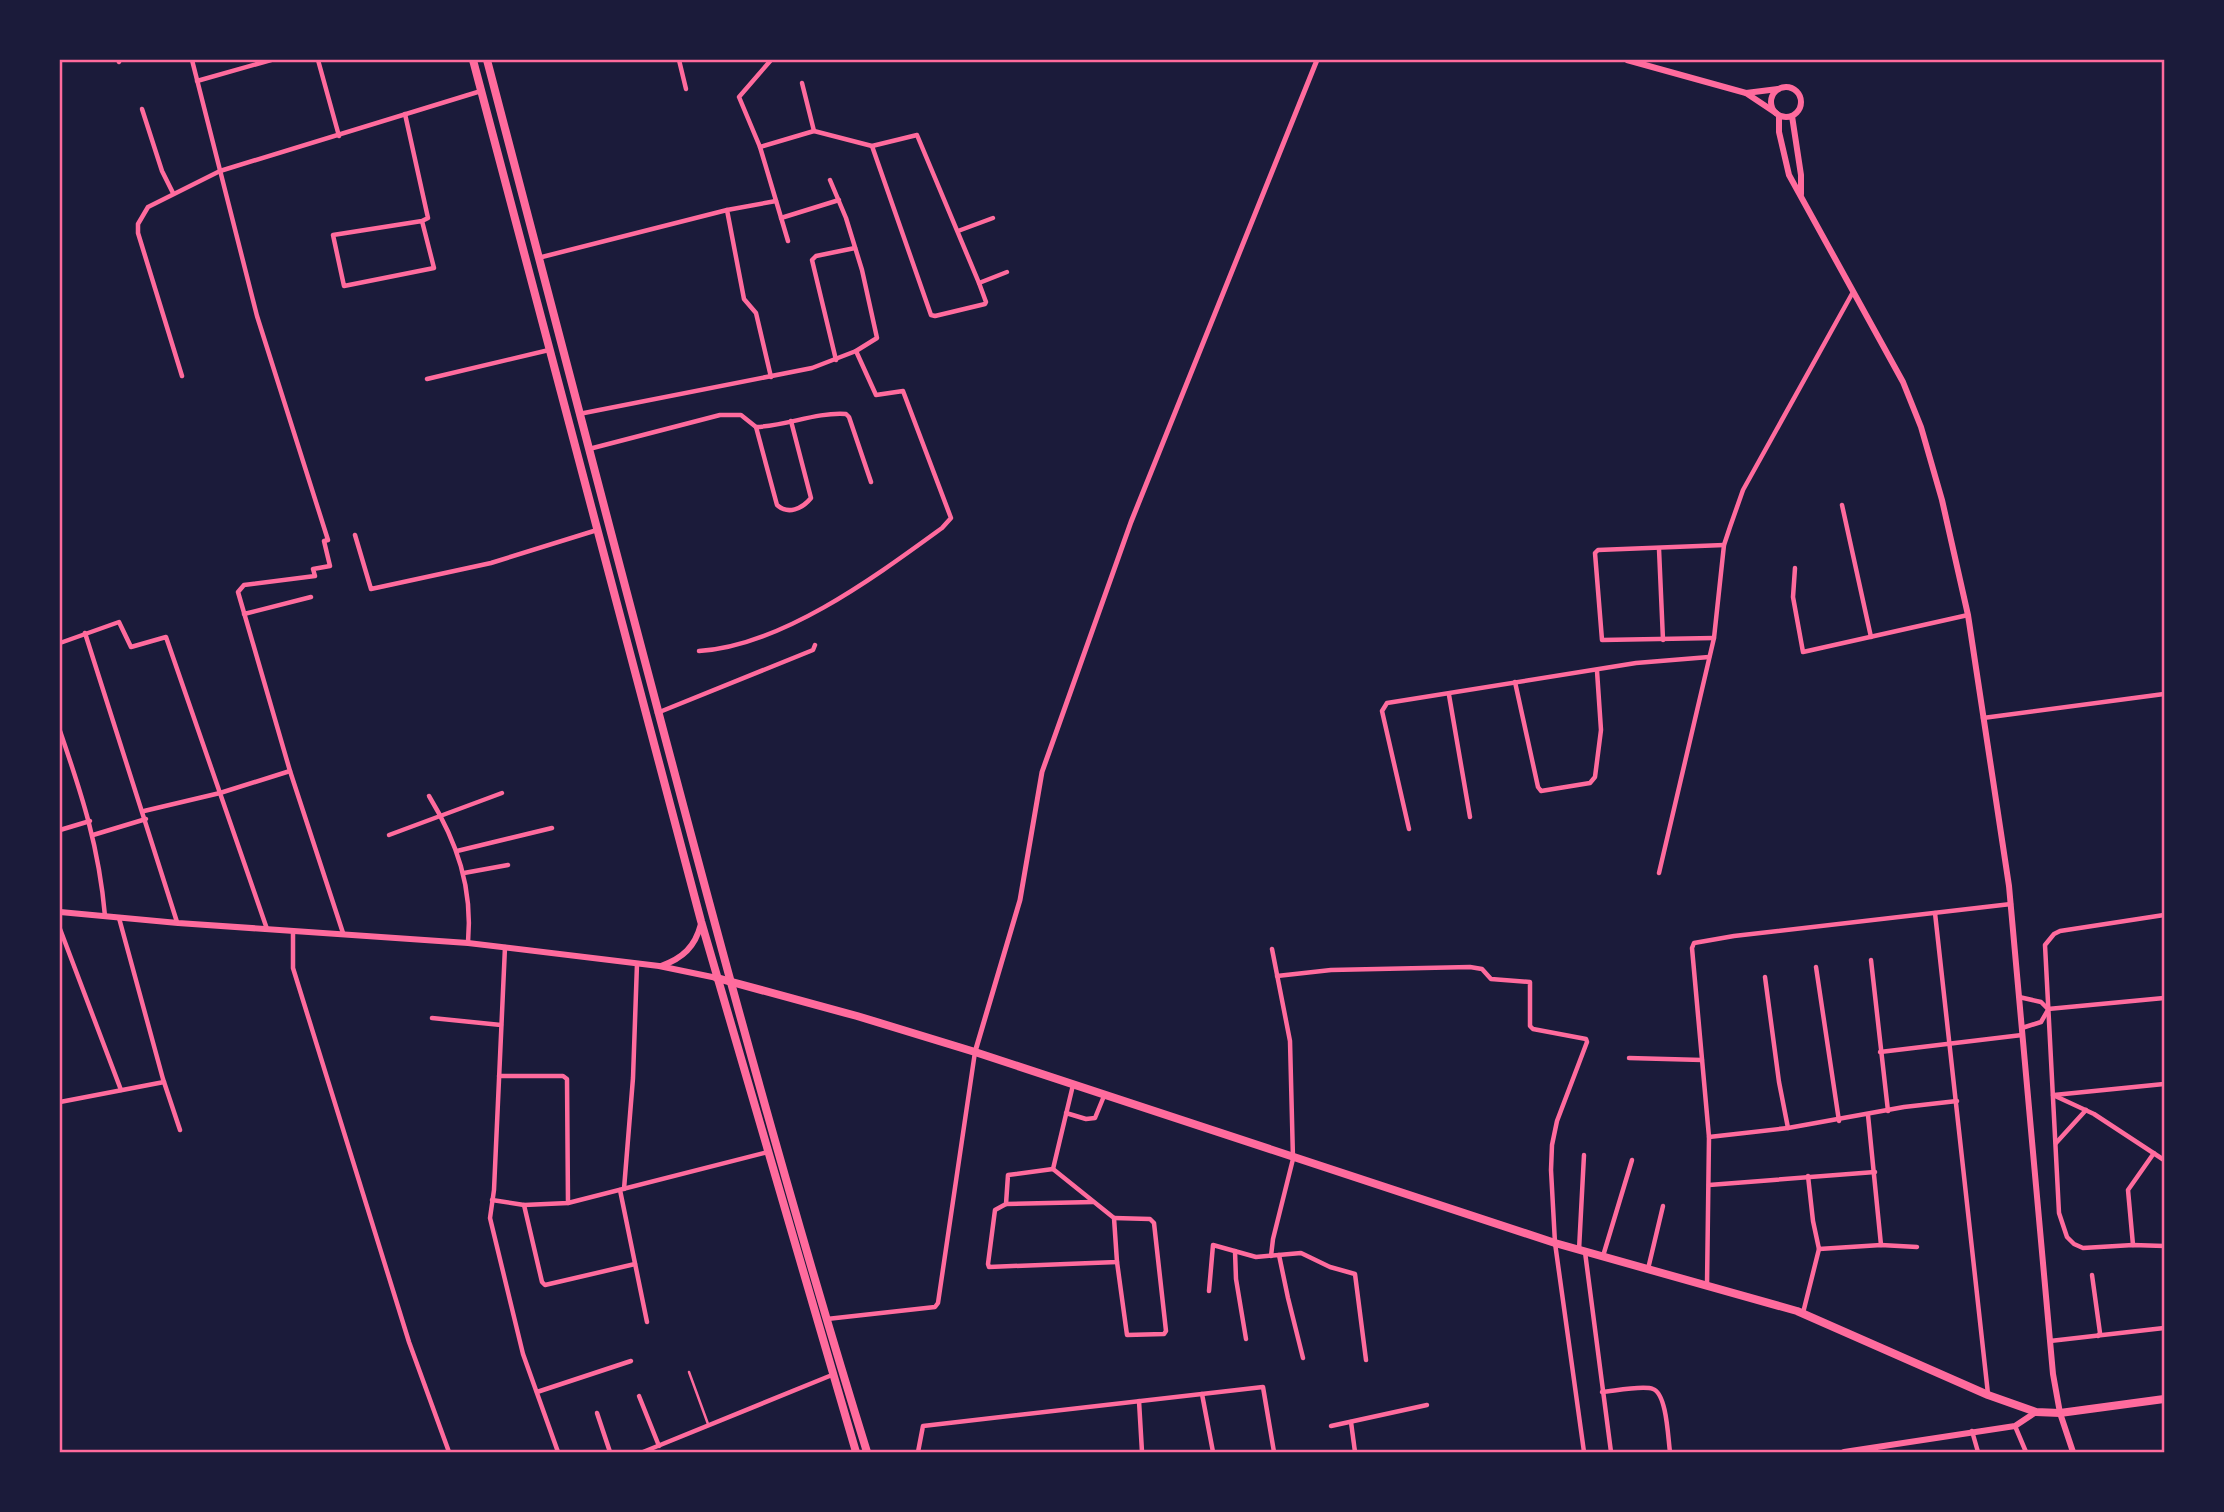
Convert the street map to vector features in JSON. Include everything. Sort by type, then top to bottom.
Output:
[{"type":"highway","points":[[473,60],[701,922],[856,1452]]},
{"type":"highway","points":[[487,60],[578,414],[730,981],[826,1319],[867,1452]]},
{"type":"highway","points":[[577,453],[588,450]]},
{"type":"highway","points":[[717,978],[975,1052],[1555,1243],[1803,1313],[1988,1395],[2036,1412],[2060,1413],[2165,1399]]},
{"type":"highway","points":[[803,1273],[813,1271]]},
{"type":"main road","points":[[1627,60],[1746,93],[1778,115],[1792,116],[1799,109],[1800,97],[1791,88],[1746,93]]},
{"type":"main road","points":[[1778,89],[1771,100],[1778,115],[1789,175],[1903,382],[1928,444],[1968,615],[2011,904],[2053,1374],[2060,1413],[2073,1452]]},
{"type":"main road","points":[[1792,116],[1801,175],[1801,196]]},
{"type":"main road","points":[[60,912],[468,943],[659,967],[717,978]]},
{"type":"main road","points":[[659,967],[682,957],[692,947],[698,937],[701,922]]},
{"type":"main road","points":[[1844,1452],[2015,1426],[2036,1412]]},
{"type":"street","points":[[192,60],[257,316],[328,540],[324,541],[330,566],[313,569],[315,576],[240,586],[238,592],[290,771],[343,933]]},
{"type":"street","points":[[197,81],[271,60]]},
{"type":"street","points":[[318,60],[339,136]]},
{"type":"street","points":[[679,60],[687,89]]},
{"type":"street","points":[[771,60],[739,94],[760,146],[788,242]]},
{"type":"street","points":[[826,1319],[935,1307],[938,1303],[975,1052],[1020,900],[1042,772],[1131,522],[1317,60]]},
{"type":"street","points":[[802,83],[814,131]]},
{"type":"street","points":[[182,376],[138,233],[138,224],[148,207],[220,171],[481,90]]},
{"type":"street","points":[[142,109],[162,171],[173,193]]},
{"type":"street","points":[[405,114],[428,216],[422,221],[333,235],[344,286],[434,268],[422,221]]},
{"type":"street","points":[[760,146],[814,131],[872,146],[917,135],[979,283],[985,304],[931,315],[872,146]]},
{"type":"street","points":[[578,414],[771,377],[836,360],[856,351],[878,336],[855,248],[830,180]]},
{"type":"street","points":[[781,218],[839,200]]},
{"type":"street","points":[[537,258],[727,210],[775,201]]},
{"type":"street","points":[[727,210],[744,299],[756,313],[771,377]]},
{"type":"street","points":[[958,231],[993,218]]},
{"type":"street","points":[[836,360],[812,260],[816,256],[855,248]]},
{"type":"street","points":[[979,283],[1007,272]]},
{"type":"street","points":[[1659,873],[1714,638],[1724,545],[1743,491],[1853,291]]},
{"type":"street","points":[[426,379],[550,350]]},
{"type":"street","points":[[699,651],[730,648],[766,636],[803,617],[869,581],[942,528],[951,518],[903,391],[876,395],[856,351]]},
{"type":"street","points":[[756,427],[828,413],[846,414],[871,482]]},
{"type":"street","points":[[588,450],[720,415],[741,415],[756,427],[777,505],[790,511],[804,505],[811,498],[791,421]]},
{"type":"street","points":[[1842,505],[1871,637]]},
{"type":"street","points":[[355,536],[371,589],[491,563],[597,530]]},
{"type":"street","points":[[1714,638],[1602,640],[1595,554],[1598,550],[1724,545]]},
{"type":"street","points":[[1659,549],[1663,640]]},
{"type":"street","points":[[1795,568],[1793,597],[1803,653],[1968,615]]},
{"type":"street","points":[[244,614],[311,597]]},
{"type":"street","points":[[60,643],[120,622],[131,648],[166,637],[267,929]]},
{"type":"street","points":[[85,633],[178,923]]},
{"type":"street","points":[[657,713],[813,650],[816,645]]},
{"type":"street","points":[[1409,829],[1382,709],[1387,703],[1636,663],[1709,657]]},
{"type":"street","points":[[1515,682],[1541,791],[1590,783],[1595,777],[1601,730],[1597,670]]},
{"type":"street","points":[[1983,718],[2165,694]]},
{"type":"street","points":[[1449,695],[1470,817]]},
{"type":"street","points":[[60,731],[90,821],[101,874],[105,916]]},
{"type":"street","points":[[144,811],[220,793],[290,771]]},
{"type":"street","points":[[389,835],[502,793]]},
{"type":"street","points":[[429,796],[441,815],[464,873],[470,925],[468,943]]},
{"type":"street","points":[[93,835],[146,819]]},
{"type":"street","points":[[60,830],[90,821]]},
{"type":"street","points":[[457,851],[552,828]]},
{"type":"street","points":[[464,873],[508,865]]},
{"type":"street","points":[[1707,1286],[1709,1137],[1693,945],[1697,941],[1734,936],[2011,904]]},
{"type":"street","points":[[1935,913],[1988,1395]]},
{"type":"street","points":[[2165,915],[2060,931],[2045,945],[2059,1213],[2067,1237],[2083,1248],[2165,1246]]},
{"type":"street","points":[[119,918],[164,1082],[180,1130]]},
{"type":"street","points":[[60,929],[121,1090]]},
{"type":"street","points":[[293,930],[293,968],[409,1342],[449,1452]]},
{"type":"street","points":[[505,947],[490,1218],[523,1354],[558,1452]]},
{"type":"street","points":[[1271,1256],[1293,1158],[1290,1041],[1272,949]]},
{"type":"street","points":[[1871,960],[1888,1111]]},
{"type":"street","points":[[637,964],[633,1092],[622,1190],[646,1322]]},
{"type":"street","points":[[1816,967],[1839,1121]]},
{"type":"street","points":[[1278,976],[1331,970],[1482,969],[1491,979],[1530,982],[1531,1027],[1586,1039],[1557,1121],[1552,1145],[1555,1243],[1584,1452]]},
{"type":"street","points":[[1765,977],[1788,1128]]},
{"type":"street","points":[[2019,997],[2041,1002],[2048,1009]]},
{"type":"street","points":[[2048,1009],[2165,998]]},
{"type":"street","points":[[1880,1052],[1950,1044],[2023,1031],[2041,1022],[2048,1009]]},
{"type":"street","points":[[432,1018],[501,1026]]},
{"type":"street","points":[[1629,1058],[1702,1060]]},
{"type":"street","points":[[499,1076],[563,1076],[567,1079],[568,1203]]},
{"type":"street","points":[[60,1102],[164,1082]]},
{"type":"street","points":[[1053,1170],[1073,1085]]},
{"type":"street","points":[[2053,1095],[2164,1085]]},
{"type":"street","points":[[2053,1095],[2086,1110],[2165,1160]]},
{"type":"street","points":[[1066,1113],[1087,1119],[1095,1118],[1104,1096]]},
{"type":"street","points":[[1709,1137],[1839,1121],[1957,1101]]},
{"type":"street","points":[[2055,1144],[2086,1110]]},
{"type":"street","points":[[1868,1115],[1881,1245]]},
{"type":"street","points":[[492,1200],[524,1205],[568,1203],[768,1152]]},
{"type":"street","points":[[2133,1245],[2128,1190],[2154,1153]]},
{"type":"street","points":[[1584,1155],[1582,1251],[1611,1452]]},
{"type":"street","points":[[1603,1257],[1632,1160]]},
{"type":"street","points":[[1006,1204],[1008,1175],[1053,1170],[1114,1219],[1150,1219],[1154,1223],[1166,1331],[1164,1334],[1127,1335],[1114,1219]]},
{"type":"street","points":[[1709,1185],[1875,1172]]},
{"type":"street","points":[[1803,1313],[1819,1249],[1808,1176]]},
{"type":"street","points":[[1093,1202],[1006,1204],[995,1210],[989,1267],[1117,1262]]},
{"type":"street","points":[[524,1205],[542,1282],[545,1285],[635,1264]]},
{"type":"street","points":[[1648,1270],[1663,1206]]},
{"type":"street","points":[[1209,1291],[1213,1245],[1256,1257],[1301,1253],[1330,1267],[1354,1274],[1366,1360]]},
{"type":"street","points":[[1819,1249],[1881,1245],[1917,1247]]},
{"type":"street","points":[[1236,1251],[1236,1279],[1246,1339]]},
{"type":"street","points":[[1279,1255],[1303,1358]]},
{"type":"street","points":[[2092,1275],[2100,1333],[2098,1336]]},
{"type":"street","points":[[2050,1341],[2165,1328]]},
{"type":"street","points":[[537,1392],[631,1361]]},
{"type":"street","points":[[643,1452],[832,1375]]},
{"type":"street","points":[[918,1452],[923,1426],[1263,1387],[1274,1452]]},
{"type":"street","points":[[1602,1392],[1650,1388],[1658,1392],[1663,1402],[1670,1452]]},
{"type":"street","points":[[1202,1394],[1213,1452]]},
{"type":"street","points":[[639,1396],[659,1446]]},
{"type":"street","points":[[1139,1401],[1142,1452]]},
{"type":"street","points":[[1331,1426],[1427,1405]]},
{"type":"street","points":[[597,1413],[610,1452]]},
{"type":"street","points":[[1351,1422],[1354,1452]]},
{"type":"street","points":[[2015,1426],[2026,1452]]},
{"type":"street","points":[[1972,1432],[1978,1452]]},
{"type":"lane","points":[[688,1371],[709,1427]]}]
